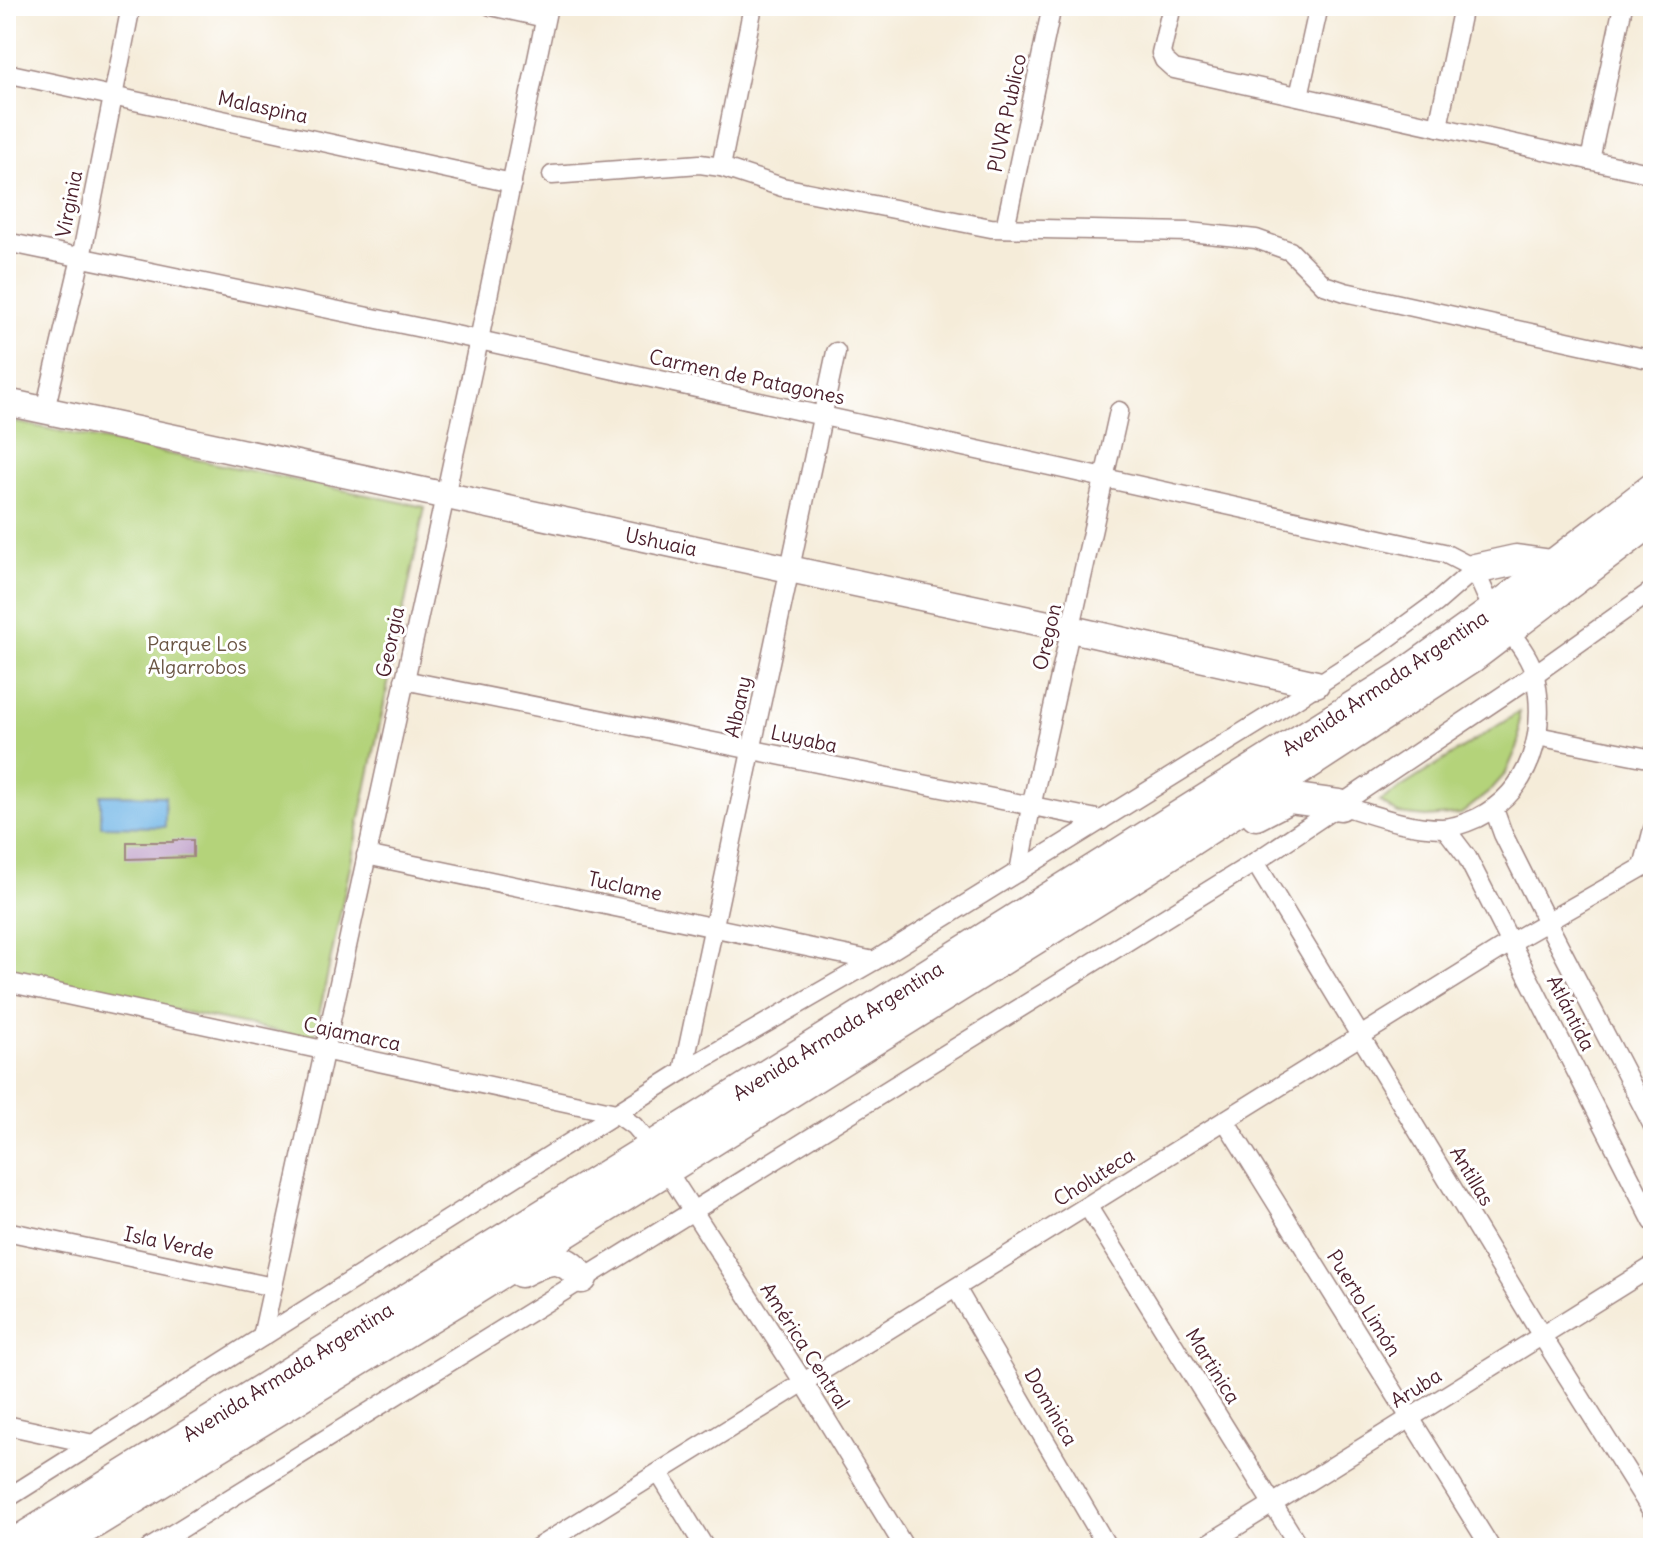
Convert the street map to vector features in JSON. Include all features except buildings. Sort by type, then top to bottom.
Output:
[{"type":"main road","name":"Ushuaia","points":[[6,402],[1316,684]]},
{"type":"main road","name":"Avenida Armada Argentina","points":[[7,1548],[658,1157],[1147,869],[1471,658],[1552,565],[1653,488]]},
{"type":"main road","name":"Avenida Armada Argentina","points":[[53,1548],[458,1300],[658,1157],[1230,785],[1402,676],[1501,620],[1653,520]]},
{"type":"main road","points":[[1475,569],[1516,560],[1552,565]]},
{"type":"main road","points":[[1147,869],[1177,859],[1279,801],[1289,798],[1340,805]]},
{"type":"main road","points":[[458,1300],[481,1293],[543,1261],[554,1259],[564,1262],[582,1278]]},
{"type":"street","name":"Virginia","points":[[45,410],[81,258],[131,6]]},
{"type":"street","points":[[491,6],[546,12]]},
{"type":"street","points":[[721,167],[753,6]]},
{"type":"street","name":"PUVR Publico","points":[[1005,228],[1052,6]]},
{"type":"street","points":[[1172,6],[1161,53],[1174,69],[1653,174]]},
{"type":"street","points":[[1299,96],[1319,6]]},
{"type":"street","points":[[1438,127],[1463,6]]},
{"type":"street","points":[[1590,160],[1623,6]]},
{"type":"street","name":"Georgia","points":[[273,1287],[479,340],[546,12]]},
{"type":"street","name":"Malaspina","points":[[6,73],[512,183]]},
{"type":"street","points":[[552,175],[700,164],[721,167],[782,187],[1005,228],[1189,232],[1256,239],[1290,251],[1324,285],[1345,292],[1653,360]]},
{"type":"street","name":"Carmen de Patagones","points":[[6,242],[479,340],[1444,553],[1475,569]]},
{"type":"street","name":"Albany","points":[[683,1071],[836,352]]},
{"type":"street","name":"Oregon","points":[[1019,872],[1119,411]]},
{"type":"street","points":[[1340,805],[1398,823],[1445,828],[1465,824],[1494,809],[1523,779],[1531,763],[1537,736],[1535,674],[1501,620],[1475,569]]},
{"type":"street","name":"Avenida Armada Argentina","points":[[6,1499],[683,1071],[874,961],[1376,647],[1436,603],[1475,569]]},
{"type":"street","points":[[150,1548],[1255,862],[1650,599]]},
{"type":"street","name":"Luyaba","points":[[404,680],[1102,820]]},
{"type":"street","points":[[1537,736],[1653,759]]},
{"type":"street","name":"Atlántida","points":[[1494,809],[1503,834],[1547,922],[1653,1126]]},
{"type":"street","name":"Atlántida","points":[[1445,828],[1463,849],[1653,1222]]},
{"type":"street","name":"Choluteca","points":[[537,1548],[1510,943],[1547,922],[1648,875],[1653,829]]},
{"type":"street","name":"Tuclame","points":[[366,855],[874,961]]},
{"type":"street","name":"Antillas","points":[[1255,862],[1653,1513]]},
{"type":"street","name":"Cajamarca","points":[[6,982],[616,1113],[634,1126],[658,1157]]},
{"type":"street","name":"Puerto Limón","points":[[1226,1122],[1491,1548]]},
{"type":"street","name":"América Central","points":[[658,1157],[804,1383],[905,1548]]},
{"type":"street","name":"Martinica","points":[[1088,1207],[1300,1548]]},
{"type":"street","name":"Isla Verde","points":[[6,1231],[273,1287]]},
{"type":"street","name":"Aruba","points":[[1202,1548],[1653,1266]]},
{"type":"street","points":[[262,1337],[273,1287]]},
{"type":"street","name":"Dominica","points":[[956,1288],[1108,1548]]},
{"type":"street","points":[[6,1425],[93,1444]]},
{"type":"street","points":[[659,1473],[705,1548]]},
{"type":"green space","name":"Parque Los Algarrobos","points":[[6,420],[425,507],[314,1039],[6,975]]},
{"type":"green space","points":[[1519,712],[1519,743],[1506,773],[1489,792],[1461,814],[1426,817],[1398,814],[1380,801]]},
{"type":"water","points":[[101,795],[165,796],[165,827],[101,826]]}]
